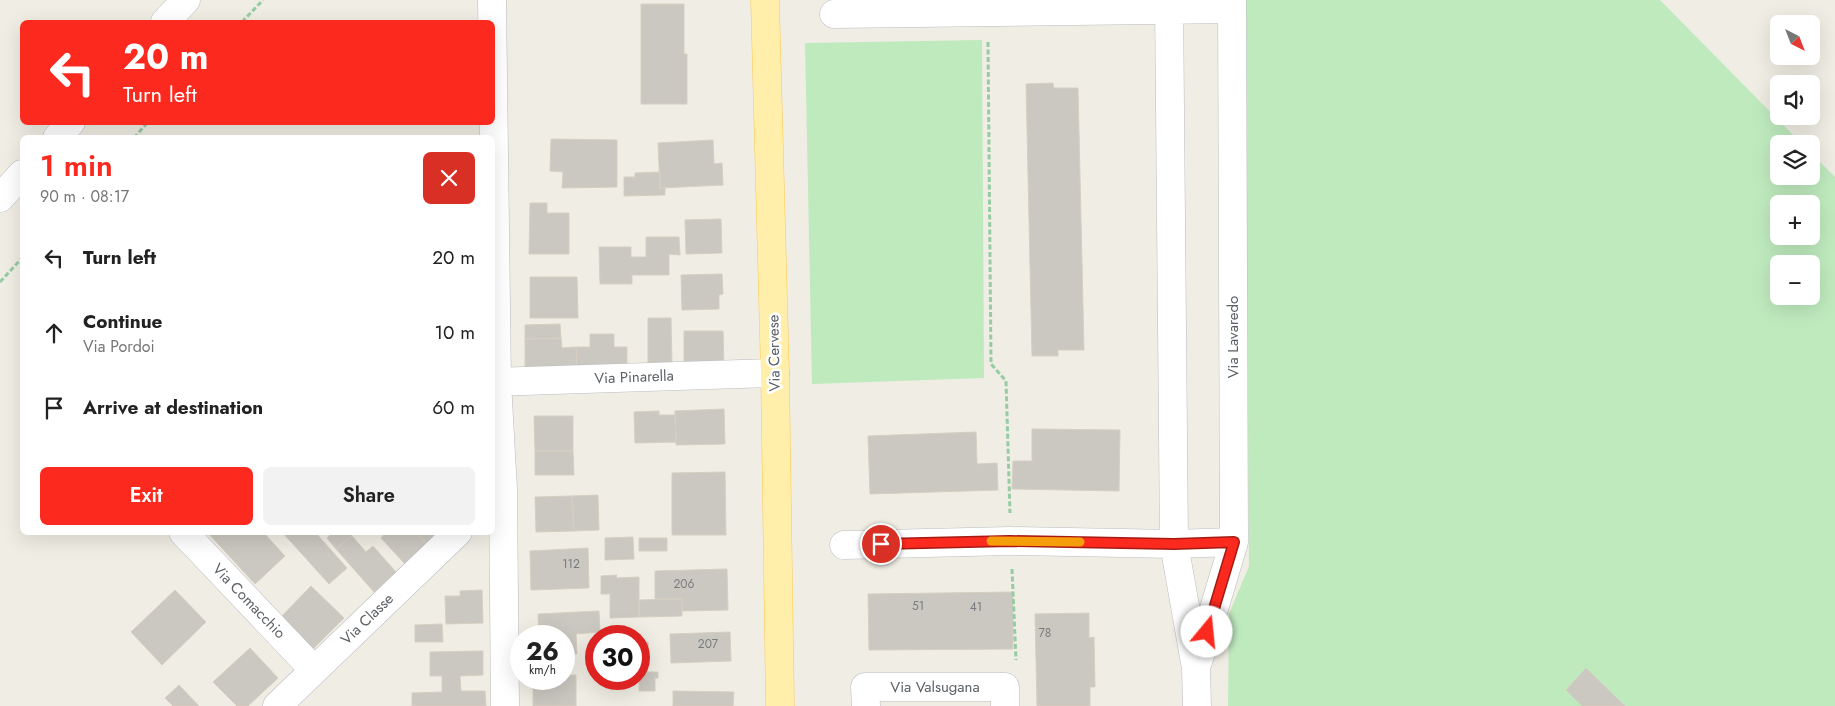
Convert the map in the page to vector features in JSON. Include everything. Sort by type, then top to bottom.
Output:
[{"type":"main road","name":"Via Cervese","points":[[765,0],[775,373],[780,706]]},
{"type":"street","points":[[167,20],[186,0]]},
{"type":"street","points":[[492,0],[492,20]]},
{"type":"street","name":"Via Lavaredo","points":[[1169,5],[1174,544],[1196,668],[1197,706]]},
{"type":"street","points":[[834,14],[1232,5]]},
{"type":"street","name":"Via Lavaredo","points":[[1196,668],[1234,542],[1232,5]]},
{"type":"street","points":[[0,198],[20,176]]},
{"type":"street","name":"Via Pinarella","points":[[495,382],[775,373]]},
{"type":"street","points":[[495,382],[505,706]]},
{"type":"street","name":"Via Comacchio","points":[[186,535],[314,670]]},
{"type":"street","name":"Via Classe","points":[[277,706],[455,535]]},
{"type":"street","points":[[844,545],[1010,541],[1174,544],[1234,542]]},
{"type":"street","name":"Via Valsugana","points":[[866,706],[866,687],[1005,696]]},
{"type":"path","points":[[244,20],[263,0]]},
{"type":"path","points":[[988,12],[991,364],[1006,381],[1016,673],[1005,696]]},
{"type":"path","points":[[137,135],[145,125]]},
{"type":"path","points":[[0,282],[20,260]]},
{"type":"green space","points":[[1245,0],[1660,0],[1770,112],[1770,125],[1783,125],[1793,135],[1770,135],[1770,185],[1820,185],[1820,162],[1835,177],[1835,706],[1228,706],[1229,614],[1249,566]]},
{"type":"green space","points":[[982,40],[984,378],[812,384],[805,43]]},
{"type":"building","points":[[641,4],[684,4],[687,104],[641,104]]},
{"type":"building","points":[[1053,83],[1054,88],[1078,88],[1084,350],[1058,350],[1058,356],[1032,356],[1026,84]]},
{"type":"building","points":[[551,139],[617,140],[617,187],[562,188],[563,172],[550,171]]},
{"type":"building","points":[[713,140],[714,164],[722,163],[723,185],[660,188],[658,143]]},
{"type":"building","points":[[660,172],[660,188],[665,187],[665,195],[624,196],[624,177],[635,177],[635,173]]},
{"type":"building","points":[[530,203],[547,203],[547,213],[569,213],[569,254],[529,254]]},
{"type":"building","points":[[721,219],[722,253],[686,254],[685,220]]},
{"type":"building","points":[[646,237],[679,237],[680,255],[669,254],[669,275],[632,275],[632,284],[600,284],[599,247],[631,247],[631,257],[646,257]]},
{"type":"building","points":[[722,274],[723,294],[719,295],[719,309],[682,310],[681,275]]},
{"type":"building","points":[[530,277],[577,277],[578,318],[530,318]]},
{"type":"building","points":[[648,318],[671,318],[672,364],[648,365]]},
{"type":"building","points":[[560,324],[561,338],[525,339],[525,325]]},
{"type":"building","points":[[684,331],[723,331],[724,369],[684,369]]},
{"type":"building","points":[[590,334],[614,334],[614,347],[627,347],[627,371],[577,372],[576,347],[590,347]]},
{"type":"building","points":[[561,338],[562,348],[576,347],[577,372],[525,372],[525,339]]},
{"type":"building","points":[[724,409],[725,444],[676,445],[675,411]]},
{"type":"building","points":[[659,411],[659,415],[675,415],[676,442],[635,443],[634,412]]},
{"type":"building","points":[[534,416],[573,416],[573,451],[535,451]]},
{"type":"building","points":[[1032,429],[1120,430],[1119,491],[1012,489],[1013,461],[1032,461]]},
{"type":"building","points":[[976,432],[977,464],[997,463],[998,490],[870,494],[868,436]]},
{"type":"building","points":[[535,451],[573,451],[574,475],[535,475]]},
{"type":"building","points":[[725,472],[726,535],[672,535],[672,473]]},
{"type":"building","points":[[598,495],[599,530],[574,531],[572,496]]},
{"type":"building","points":[[572,496],[574,531],[536,532],[535,497]]},
{"type":"building","points":[[210,535],[266,535],[285,556],[255,584]]},
{"type":"building","points":[[285,535],[318,535],[347,568],[329,584]]},
{"type":"building","points":[[330,535],[352,536],[336,549],[327,538]]},
{"type":"building","points":[[384,535],[419,535],[427,544],[405,564],[381,538]]},
{"type":"building","points":[[419,535],[436,535],[427,544]]},
{"type":"building","points":[[352,536],[366,552],[373,546],[396,572],[374,592],[336,549]]},
{"type":"building","points":[[633,537],[634,559],[605,560],[605,538]]},
{"type":"building","points":[[639,538],[667,538],[667,551],[639,551]]},
{"type":"building","points":[[588,548],[589,588],[531,590],[530,551]]},
{"type":"building","points":[[727,569],[728,610],[682,611],[682,599],[655,599],[655,571]]},
{"type":"building","points":[[617,575],[616,578],[639,577],[639,617],[610,618],[610,594],[601,594],[601,576]]},
{"type":"building","points":[[311,586],[344,618],[311,651],[279,619]]},
{"type":"building","points":[[175,590],[206,622],[162,665],[131,632]]},
{"type":"building","points":[[482,590],[483,623],[446,624],[445,596],[460,596],[460,591]]},
{"type":"building","points":[[1013,592],[1013,649],[869,650],[868,594]]},
{"type":"building","points":[[682,599],[682,616],[639,617],[639,600]]},
{"type":"building","points":[[599,611],[600,625],[585,625],[585,633],[576,634],[577,654],[575,654],[575,625],[538,625],[538,614]]},
{"type":"building","points":[[1089,613],[1089,638],[1094,637],[1095,687],[1090,687],[1090,706],[1037,706],[1035,614]]},
{"type":"building","points":[[442,624],[443,642],[415,642],[415,625]]},
{"type":"building","points":[[730,632],[731,661],[671,663],[670,634]]},
{"type":"building","points":[[250,648],[278,678],[248,706],[237,706],[213,682]]},
{"type":"building","points":[[483,651],[483,675],[460,676],[461,691],[485,691],[486,706],[412,706],[412,693],[442,692],[442,676],[430,676],[430,652]]},
{"type":"building","points":[[1586,668],[1625,706],[1582,706],[1566,690]]},
{"type":"building","points":[[650,672],[658,672],[658,678],[655,678],[655,691],[639,691],[650,690]]},
{"type":"building","points":[[576,675],[576,706],[533,706],[533,690],[575,690]]},
{"type":"building","points":[[179,685],[199,706],[173,706],[165,698]]},
{"type":"building","points":[[673,691],[734,692],[733,706],[673,706]]},
{"type":"slow traffic","points":[[991,541],[1080,542]]},
{"type":"route","points":[[881,544],[1010,541],[1174,544],[1234,542],[1207,632]]}]
